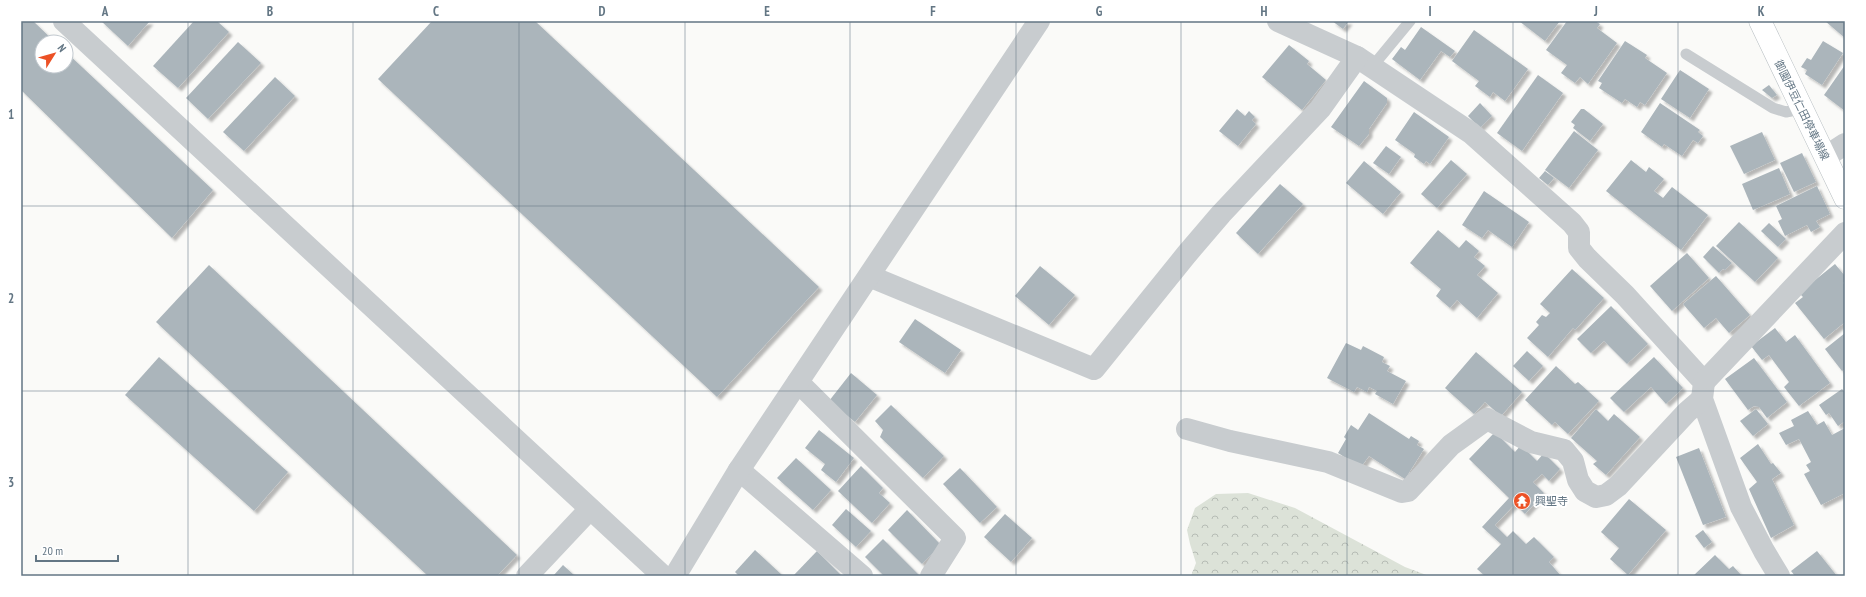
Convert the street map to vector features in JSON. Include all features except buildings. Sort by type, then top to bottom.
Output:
[{"type":"main road","name":"御園伊豆仁田停車場線","points":[[1760,21],[1845,198]]},
{"type":"street","points":[[64,21],[662,576]]},
{"type":"street","points":[[675,576],[739,470],[1039,21]]},
{"type":"street","points":[[1278,21],[1364,62],[1472,133],[1572,223],[1579,232],[1579,248],[1587,258],[1625,295],[1703,390],[1742,507],[1764,552],[1779,576]]},
{"type":"street","points":[[869,276],[1094,369],[1191,249],[1364,62]]},
{"type":"street","points":[[1825,157],[1845,144]]},
{"type":"street","points":[[1187,429],[1230,441],[1328,462],[1402,492],[1408,491],[1451,444],[1487,418],[1531,442],[1564,450],[1573,461],[1578,480],[1585,491],[1596,497],[1606,495],[1618,486],[1687,412],[1703,390],[1845,233]]},
{"type":"street","points":[[798,382],[955,538],[931,576]]},
{"type":"street","points":[[739,470],[862,576]]},
{"type":"street","points":[[527,576],[590,509]]},
{"type":"lane","points":[[1364,62],[1410,21]]},
{"type":"lane","points":[[1686,54],[1773,108],[1786,112],[1801,109]]},
{"type":"green space","points":[[1248,493],[1295,508],[1405,567],[1429,576],[1191,576],[1196,563],[1187,530],[1195,508],[1216,494]]},
{"type":"place","name":"興聖寺","points":[[1522,501]]}]
